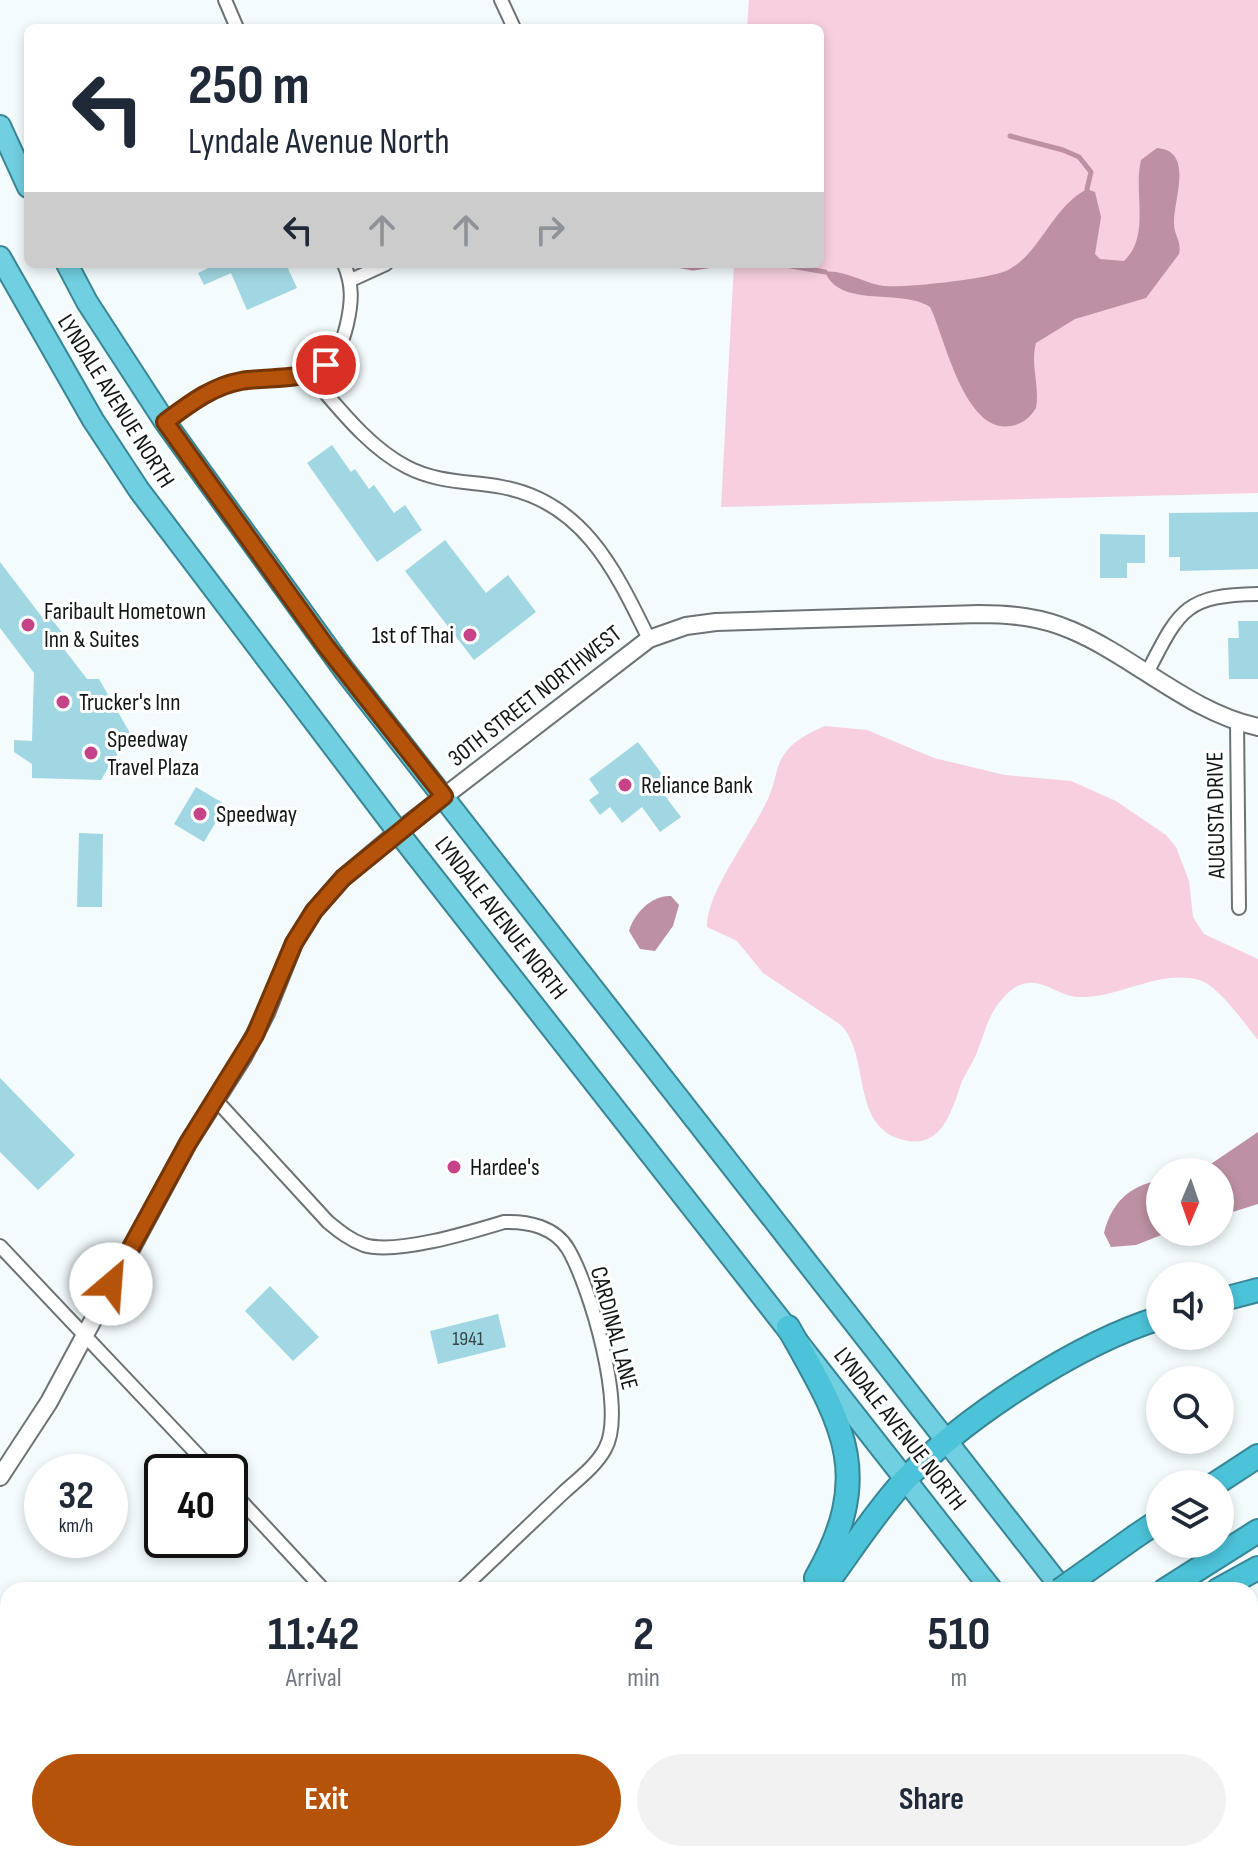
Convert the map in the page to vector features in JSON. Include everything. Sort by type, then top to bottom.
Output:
[{"type":"highway","points":[[0,126],[24,178]]},
{"type":"highway","name":"LYNDALE AVENUE NORTH","points":[[0,257],[93,420],[139,490],[398,832],[986,1582]]},
{"type":"highway","name":"LYNDALE AVENUE NORTH","points":[[69,268],[87,302],[165,422],[325,645],[1056,1582]]},
{"type":"highway","points":[[1234,1296],[1258,1290]]},
{"type":"highway","points":[[828,1582],[905,1479],[948,1440],[1076,1354],[1146,1324]]},
{"type":"highway","points":[[788,1327],[839,1424],[848,1467],[845,1511],[838,1534],[813,1582]]},
{"type":"highway","points":[[1234,1472],[1258,1456]]},
{"type":"highway","points":[[1073,1582],[1146,1529]]},
{"type":"highway","points":[[1178,1582],[1258,1531]]},
{"type":"highway","points":[[1233,1582],[1258,1568]]},
{"type":"street","points":[[225,0],[235,24]]},
{"type":"street","points":[[501,0],[512,24]]},
{"type":"street","points":[[165,422],[193,402],[228,384],[310,375],[326,365],[341,344],[350,309],[351,280],[346,268]]},
{"type":"street","points":[[351,280],[377,268]]},
{"type":"street","points":[[310,375],[377,447],[405,466],[439,479],[524,493],[572,520],[602,550],[649,639]]},
{"type":"street","points":[[1147,673],[1170,629],[1197,602],[1230,594],[1258,594]]},
{"type":"street","name":"30TH STREET NORTHWEST","points":[[0,1477],[49,1402],[151,1209],[266,1013],[294,943],[314,911],[343,878],[398,832],[649,639],[686,626],[716,622],[1006,615],[1048,622],[1071,630],[1237,722],[1258,727]]},
{"type":"street","name":"AUGUSTA DRIVE","points":[[1237,722],[1239,908]]},
{"type":"street","name":"CARDINAL LANE","points":[[216,1100],[345,1237],[365,1245],[387,1248],[504,1222],[522,1221],[539,1226],[568,1248],[601,1348],[612,1408],[611,1434],[594,1463],[469,1582]]},
{"type":"street","points":[[0,1246],[197,1454]]},
{"type":"street","points":[[248,1508],[317,1582]]},
{"type":"shaded area","points":[[749,0],[1258,0],[1258,493],[721,507],[734,268],[824,268],[824,24],[747,24]]},
{"type":"shaded area","points":[[1157,148],[1169,151],[1179,167],[1174,224],[1179,254],[1146,298],[1075,319],[1036,343],[1036,408],[1019,424],[995,424],[981,415],[969,400],[958,381],[930,307],[904,299],[844,290],[833,283],[825,272],[839,273],[877,285],[895,286],[965,280],[1006,271],[1028,254],[1064,208],[1087,189],[1095,192],[1101,217],[1095,254],[1100,259],[1124,261],[1137,239],[1141,160]]},
{"type":"shaded area","points":[[825,726],[867,730],[934,758],[1005,775],[1071,781],[1116,801],[1166,835],[1176,847],[1189,881],[1193,917],[1204,934],[1258,959],[1258,1040],[1223,997],[1199,980],[1169,978],[1080,997],[1043,985],[1024,984],[1014,988],[993,1012],[952,1110],[941,1128],[926,1140],[916,1142],[887,1133],[868,1107],[856,1054],[841,1025],[763,973],[737,941],[707,927],[714,896],[763,809],[782,758],[798,740]]},
{"type":"shaded area","points":[[671,896],[679,905],[673,926],[655,951],[640,949],[629,931],[635,918],[651,902]]},
{"type":"shaded area","points":[[1258,1132],[1258,1204],[1234,1212],[1234,1158],[1220,1158]]},
{"type":"shaded area","points":[[1146,1184],[1146,1241],[1111,1247],[1104,1233],[1107,1222],[1123,1197]]},
{"type":"building","points":[[208,268],[288,268],[297,288],[247,310],[231,273],[204,285],[198,273]]},
{"type":"building","points":[[332,445],[351,472],[355,469],[369,489],[374,485],[394,513],[405,505],[422,530],[377,562],[307,463]]},
{"type":"building","points":[[1258,512],[1258,569],[1180,571],[1180,557],[1169,557],[1169,513]]},
{"type":"building","points":[[1100,534],[1145,535],[1145,563],[1127,563],[1127,578],[1100,578]]},
{"type":"building","points":[[445,540],[486,593],[508,575],[536,612],[474,660],[405,571]]},
{"type":"building","points":[[0,562],[45,621],[50,617],[64,635],[57,640],[87,679],[99,679],[130,733],[116,756],[120,759],[113,771],[108,768],[101,780],[32,778],[32,764],[14,752],[14,740],[32,741],[34,673],[0,628]]},
{"type":"building","points":[[1238,621],[1258,621],[1258,679],[1229,679],[1228,638],[1239,638]]},
{"type":"building","points":[[638,742],[671,786],[662,792],[681,817],[660,832],[642,807],[622,823],[610,807],[600,815],[589,800],[599,793],[589,779]]},
{"type":"building","name":"Speedway","points":[[196,787],[226,805],[204,842],[174,824]]},
{"type":"building","points":[[79,833],[103,834],[102,907],[77,907]]},
{"type":"building","points":[[0,1078],[75,1155],[38,1190],[0,1152]]},
{"type":"building","points":[[270,1286],[319,1337],[293,1361],[245,1311]]},
{"type":"building","points":[[498,1314],[506,1347],[438,1364],[430,1331]]},
{"type":"waterway","points":[[1010,136],[1079,157],[1091,172],[1087,189]]},
{"type":"waterway","points":[[802,268],[825,272]]},
{"type":"place","name":"Faribault Hometown Inn & Suites","points":[[28,625]]},
{"type":"place","name":"1st of Thai","points":[[470,635]]},
{"type":"place","name":"Trucker's Inn","points":[[63,702]]},
{"type":"place","name":"Speedway Travel Plaza","points":[[91,753]]},
{"type":"place","name":"Reliance Bank","points":[[625,785]]},
{"type":"place","name":"Speedway","points":[[200,814]]},
{"type":"place","name":"Hardee's","points":[[454,1167]]},
{"type":"route","points":[[111,1284],[188,1143],[255,1035],[294,943],[314,911],[343,878],[444,796],[325,645],[165,422],[193,402],[228,384],[310,375],[326,365]]}]
